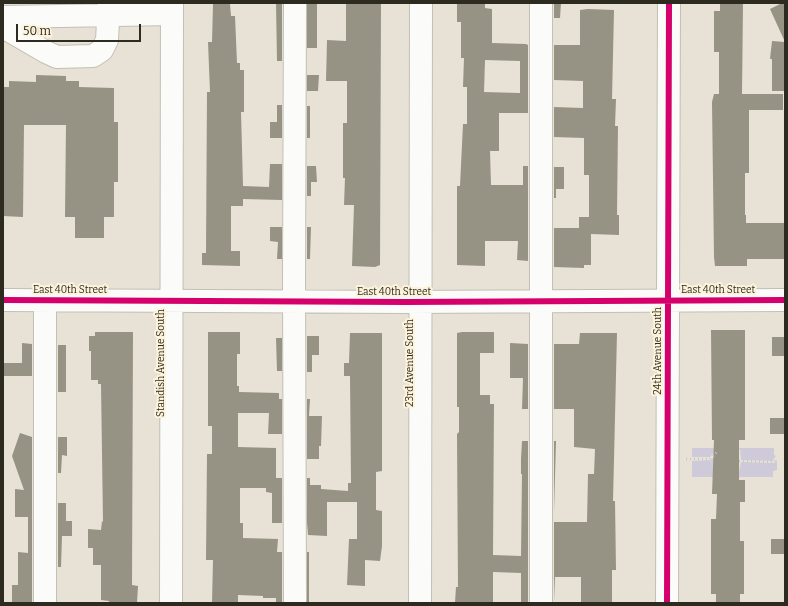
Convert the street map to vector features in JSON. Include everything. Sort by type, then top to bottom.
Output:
[{"type":"street","points":[[295,603],[294,301],[296,3]]},
{"type":"street","name":"23rd Avenue South","points":[[420,603],[421,3]]},
{"type":"street","points":[[541,3],[541,603]]},
{"type":"street","name":"24th Avenue South","points":[[667,603],[669,3]]},
{"type":"street","points":[[3,17],[55,10],[172,8]]},
{"type":"street","name":"Standish Avenue South","points":[[171,603],[172,8]]},
{"type":"street","points":[[3,26],[57,57],[93,56],[102,50],[107,40],[109,9]]},
{"type":"street","name":"East 40th Street","points":[[3,300],[420,302],[785,300]]},
{"type":"street","points":[[45,300],[45,603]]},
{"type":"path","points":[[667,459],[710,459],[718,452]]},
{"type":"path","points":[[739,461],[774,462],[776,458]]},
{"type":"shaded area","points":[[692,448],[774,448],[774,455],[776,456],[772,461],[741,460],[740,449],[717,449],[710,457],[692,457]]},
{"type":"shaded area","points":[[713,458],[739,472],[741,462],[774,463],[777,460],[777,470],[773,471],[773,477],[692,477],[692,461],[711,460]]},
{"type":"building","points":[[276,3],[282,3],[282,61],[277,61]]},
{"type":"building","points":[[307,3],[317,3],[317,48],[307,48]]},
{"type":"building","points":[[346,3],[381,3],[380,265],[375,267],[352,266],[354,205],[344,205],[345,178],[343,178],[343,123],[347,123],[347,81],[326,81],[327,40],[346,41]]},
{"type":"building","points":[[457,3],[485,3],[485,8],[492,9],[492,43],[528,45],[528,113],[499,113],[499,151],[490,151],[491,185],[523,185],[523,166],[528,166],[528,261],[517,260],[518,241],[485,241],[485,266],[457,265],[457,186],[460,186],[463,124],[467,124],[467,87],[463,87],[464,58],[461,58],[461,22],[457,22]],"holes":[[[485,60],[520,61],[520,93],[484,92]]]},
{"type":"building","points":[[554,3],[561,3],[560,18],[554,18]]},
{"type":"building","points":[[720,3],[743,3],[742,94],[783,94],[783,110],[749,110],[749,173],[745,173],[745,215],[746,223],[785,223],[785,259],[747,259],[747,266],[715,266],[714,257],[712,102],[714,94],[719,94],[719,52],[714,52],[714,11],[720,11]]},
{"type":"building","points":[[785,3],[785,42],[770,9]]},
{"type":"building","points":[[213,4],[230,4],[231,16],[235,16],[237,63],[240,63],[240,70],[244,70],[244,112],[241,112],[243,186],[269,187],[270,164],[282,164],[282,200],[243,199],[243,206],[231,206],[231,251],[240,251],[240,266],[202,265],[202,253],[206,253],[207,92],[210,92],[208,42],[212,42]]},
{"type":"building","points":[[580,10],[614,10],[612,99],[616,99],[615,126],[618,126],[617,215],[619,215],[619,235],[591,234],[591,265],[584,265],[584,268],[554,267],[554,228],[579,228],[579,217],[589,217],[589,175],[584,175],[584,138],[554,137],[554,107],[583,108],[583,81],[554,80],[554,45],[580,45]]},
{"type":"building","points":[[772,41],[785,42],[785,91],[772,91],[772,59],[770,59]]},
{"type":"building","points":[[36,75],[66,76],[66,81],[79,81],[79,87],[114,88],[114,122],[118,122],[118,182],[114,182],[114,217],[104,217],[104,238],[75,238],[75,217],[65,217],[66,125],[24,125],[23,217],[3,216],[3,87],[9,87],[9,81],[36,82]]},
{"type":"building","points":[[307,75],[319,75],[318,91],[307,91]]},
{"type":"building","points":[[277,105],[282,105],[282,138],[270,138],[270,122],[277,122]]},
{"type":"building","points":[[307,106],[310,106],[310,138],[307,138]]},
{"type":"building","points":[[307,166],[316,166],[317,182],[311,182],[311,196],[307,196]]},
{"type":"building","points":[[554,167],[564,167],[564,189],[556,189],[556,198],[554,198]]},
{"type":"building","points":[[270,227],[282,227],[282,259],[277,259],[278,242],[270,241]]},
{"type":"building","points":[[307,227],[311,227],[310,259],[307,259]]},
{"type":"building","points":[[711,330],[745,330],[745,440],[739,440],[739,480],[745,480],[745,502],[740,502],[740,541],[744,541],[744,594],[740,594],[740,603],[716,603],[716,594],[711,594],[711,519],[716,519],[717,494],[712,494],[714,440],[712,440]]},
{"type":"building","points":[[95,332],[133,332],[132,585],[138,586],[137,603],[109,603],[109,601],[101,600],[101,565],[93,565],[93,548],[88,548],[88,529],[101,530],[102,521],[103,522],[101,384],[98,384],[98,380],[91,380],[91,351],[89,351],[89,336],[95,336]]},
{"type":"building","points":[[208,332],[240,332],[240,354],[237,354],[237,386],[239,386],[239,392],[279,393],[279,399],[282,399],[282,434],[268,434],[269,413],[238,413],[238,447],[276,448],[276,478],[282,478],[282,523],[272,523],[272,493],[266,492],[266,488],[240,488],[240,523],[243,523],[243,538],[278,539],[277,552],[282,552],[282,603],[276,603],[276,598],[238,595],[238,603],[212,603],[213,560],[206,560],[207,454],[212,454],[212,426],[208,426]]},
{"type":"building","points":[[494,332],[494,353],[480,353],[480,395],[490,395],[490,404],[494,404],[493,555],[521,556],[522,441],[528,441],[528,602],[521,602],[521,573],[493,572],[493,603],[455,603],[456,587],[458,587],[457,434],[459,432],[459,407],[457,407],[457,333]]},
{"type":"building","points":[[350,333],[382,333],[382,471],[376,472],[376,510],[382,511],[382,546],[380,561],[365,560],[365,586],[347,585],[349,539],[357,539],[357,502],[327,502],[327,536],[308,535],[307,523],[307,478],[310,478],[310,485],[321,485],[321,489],[348,491],[348,483],[351,483],[350,376],[344,376],[344,363],[349,363]]},
{"type":"building","points":[[580,333],[617,333],[613,501],[615,501],[616,570],[612,570],[612,603],[581,603],[581,577],[555,577],[554,602],[554,522],[587,522],[588,474],[594,474],[595,449],[574,447],[574,409],[554,409],[554,344],[579,344]]},
{"type":"building","points":[[307,336],[319,336],[319,355],[312,355],[312,372],[307,372]]},
{"type":"building","points":[[772,337],[785,337],[785,356],[772,356]]},
{"type":"building","points":[[276,338],[282,338],[282,371],[277,371]]},
{"type":"building","points":[[22,343],[32,344],[32,376],[3,376],[3,363],[22,363]]},
{"type":"building","points":[[510,343],[528,344],[528,409],[522,409],[523,378],[510,378]]},
{"type":"building","points":[[58,345],[66,345],[66,392],[58,392]]},
{"type":"building","points":[[307,399],[310,399],[309,416],[322,416],[319,459],[307,459]]},
{"type":"building","points":[[770,418],[785,418],[785,434],[770,434]]},
{"type":"building","points":[[20,433],[32,437],[32,603],[12,603],[12,585],[18,585],[18,552],[28,553],[28,517],[15,517],[15,489],[24,490],[12,456]]},
{"type":"building","points":[[58,437],[67,437],[67,456],[62,455],[61,473],[58,473]]},
{"type":"building","points":[[554,441],[556,441],[554,512]]},
{"type":"building","points":[[58,503],[66,503],[66,521],[72,521],[72,536],[62,536],[61,567],[58,567]]},
{"type":"building","points":[[771,539],[785,539],[785,554],[771,554]]},
{"type":"building","points":[[307,552],[309,552],[309,603],[307,603]]},
{"type":"cycle path","points":[[667,603],[669,3]]},
{"type":"cycle path","points":[[3,300],[406,302],[785,300]]}]
